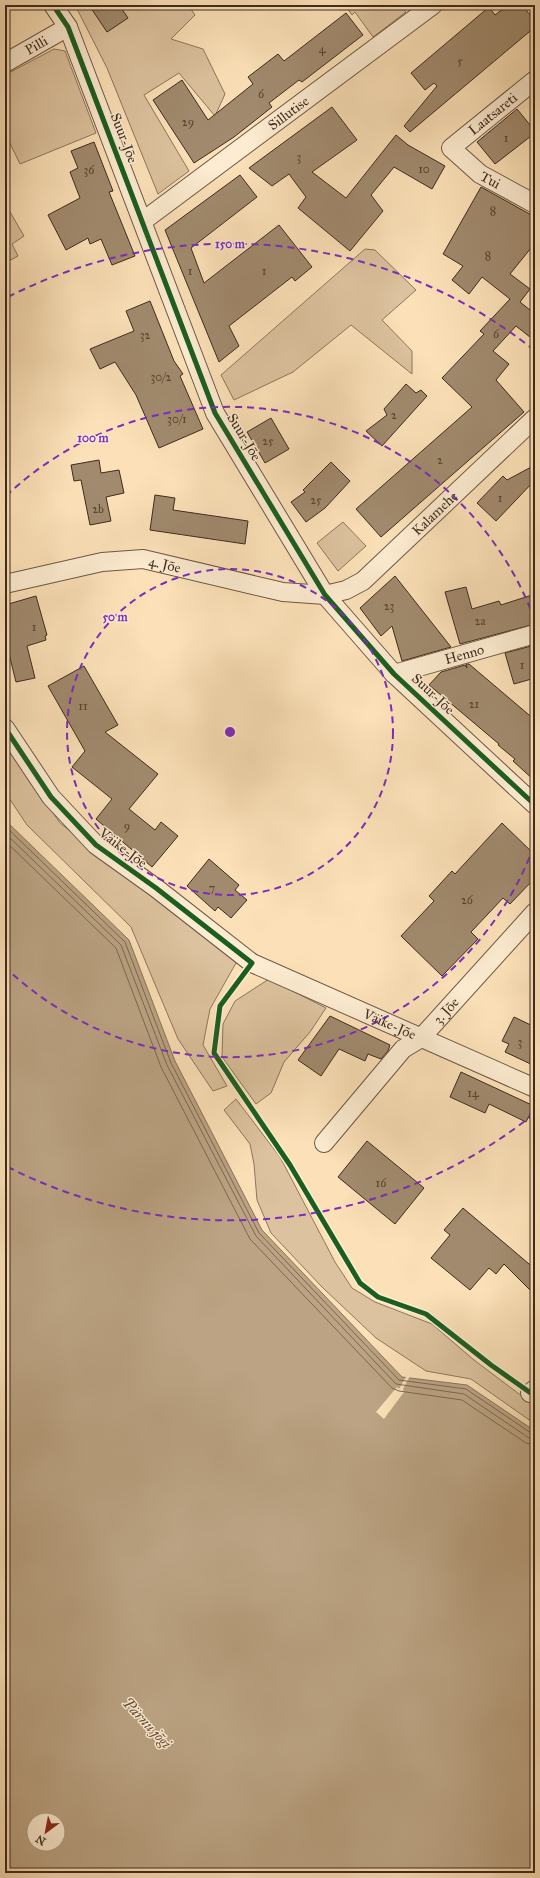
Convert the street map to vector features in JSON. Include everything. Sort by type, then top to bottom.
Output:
[{"type":"street","name":"Suur-Jõe","points":[[52,5],[68,27],[215,413],[325,595],[394,674],[535,806]]},
{"type":"street","name":"Sillutise","points":[[143,221],[433,5]]},
{"type":"street","name":"Pilli","points":[[5,63],[68,27]]},
{"type":"street","name":"Laatsareti","points":[[451,148],[535,80]]},
{"type":"street","name":"Tui","points":[[451,148],[480,174],[535,204]]},
{"type":"street","name":"Kalamehe","points":[[325,595],[346,590],[363,581],[535,418]]},
{"type":"street","name":"4. Jõe","points":[[5,584],[102,562],[143,559],[283,592],[325,595]]},
{"type":"street","name":"Henno","points":[[394,674],[535,634]]},
{"type":"street","name":"Väike-Jõe","points":[[5,728],[51,797],[96,845],[156,888],[252,963],[535,1088]]},
{"type":"street","name":"3. Jõe","points":[[324,1143],[404,1049],[421,1038],[535,912]]},
{"type":"shaded area","points":[[75,5],[188,5],[195,15],[171,39],[203,49],[225,94],[215,116],[179,73],[144,95],[189,171],[158,194],[107,68]]},
{"type":"shaded area","points":[[345,5],[400,5],[406,12],[373,37],[355,12],[352,15]]},
{"type":"shaded area","points":[[54,49],[65,51],[96,133],[20,164],[5,133],[5,75]]},
{"type":"shaded area","points":[[6,205],[24,236],[12,244],[18,256],[7,262],[5,258]]},
{"type":"shaded area","points":[[365,249],[375,250],[416,290],[382,320],[412,351],[412,374],[351,325],[293,372],[234,400],[221,375]]},
{"type":"shaded area","points":[[343,522],[366,546],[338,571],[317,543]]},
{"type":"shaded area","points":[[5,744],[60,823],[133,881],[227,950],[236,963],[210,1009],[203,1045],[227,1086],[213,1091],[178,1039],[131,927],[27,825],[5,792]]},
{"type":"shaded area","points":[[269,979],[326,1008],[310,1032],[284,1062],[271,1093],[256,1104],[222,1057],[223,1024],[235,1001]]},
{"type":"shaded area","points":[[236,1099],[280,1157],[335,1262],[352,1288],[375,1302],[432,1324],[474,1360],[535,1406],[535,1424],[471,1379],[426,1371],[376,1338],[322,1287],[271,1233],[257,1200],[254,1164],[250,1144],[224,1110]]},
{"type":"water","name":"Pärnu jõgi","points":[[5,820],[129,940],[175,1061],[262,1230],[402,1377],[467,1385],[535,1431],[535,1873],[5,1873]]},
{"type":"pier","points":[[407,1375],[410,1376],[403,1389],[404,1392],[384,1419],[376,1412],[397,1387],[399,1389]]},
{"type":"building","points":[[89,5],[119,5],[128,18],[107,32]]},
{"type":"building","points":[[508,5],[522,5],[535,21],[535,27],[410,132],[404,126],[437,86],[434,83],[425,90],[411,73],[489,7],[495,15]]},
{"type":"building","points":[[346,13],[363,35],[302,82],[299,80],[269,103],[272,107],[234,137],[194,163],[153,100],[182,80],[208,120],[253,84],[248,77],[278,54],[284,61]]},
{"type":"building","points":[[332,107],[357,140],[312,172],[346,198],[396,135],[408,145],[445,166],[432,189],[394,167],[371,195],[383,211],[350,251],[298,208],[306,197],[289,174],[272,186],[249,168]]},
{"type":"building","points":[[517,109],[535,133],[495,164],[477,142]]},
{"type":"building","points":[[94,142],[113,191],[109,192],[135,256],[112,265],[101,239],[90,244],[88,238],[66,250],[48,215],[80,198],[70,172],[78,168],[71,151]]},
{"type":"building","points":[[240,175],[257,197],[191,248],[204,283],[279,225],[312,267],[295,281],[292,277],[229,326],[239,346],[219,362],[165,230]]},
{"type":"building","points":[[481,187],[535,217],[535,243],[510,274],[530,289],[520,302],[535,314],[535,341],[516,326],[493,351],[509,364],[496,380],[524,412],[381,537],[356,509],[472,407],[442,378],[484,334],[480,331],[510,299],[482,277],[469,294],[452,280],[463,266],[443,254]]},
{"type":"building","points":[[150,301],[174,361],[183,374],[180,376],[203,429],[159,448],[136,395],[115,362],[100,369],[90,349],[134,331],[126,311]]},
{"type":"building","points":[[406,384],[416,393],[421,390],[427,396],[382,446],[366,431],[387,415],[384,409]]},
{"type":"building","points":[[271,418],[289,449],[265,463],[247,432]]},
{"type":"building","points":[[99,460],[101,473],[119,470],[124,493],[106,497],[111,521],[90,525],[81,480],[74,481],[71,465]]},
{"type":"building","points":[[331,462],[350,481],[325,508],[306,522],[291,502],[305,492],[303,490]]},
{"type":"building","points":[[535,465],[535,480],[496,521],[477,503],[503,476],[507,480]]},
{"type":"building","points":[[155,495],[175,498],[173,510],[248,521],[245,544],[150,530]]},
{"type":"building","points":[[395,576],[451,647],[402,661],[392,626],[381,636],[360,608]]},
{"type":"building","points":[[466,587],[472,609],[499,601],[501,605],[535,594],[535,624],[460,644],[445,592]]},
{"type":"building","points":[[36,596],[47,635],[45,636],[46,640],[27,646],[35,678],[16,682],[9,654],[5,656],[5,605]]},
{"type":"building","points":[[535,645],[535,678],[514,684],[505,653]]},
{"type":"building","points":[[466,664],[469,664],[535,720],[535,781],[513,761],[515,759],[498,745],[499,744],[429,685],[441,672],[465,665],[467,668]]},
{"type":"building","points":[[84,666],[118,725],[105,732],[158,774],[129,809],[155,830],[161,822],[178,836],[152,867],[96,819],[112,799],[72,767],[85,751],[48,686]]},
{"type":"building","points":[[502,823],[535,855],[535,878],[510,904],[503,898],[471,932],[478,939],[442,976],[401,936],[434,901],[429,896],[452,871],[455,874]]},
{"type":"building","points":[[209,859],[239,885],[235,890],[247,900],[231,918],[218,907],[215,911],[187,886]]},
{"type":"building","points":[[330,1016],[390,1045],[388,1051],[381,1059],[368,1054],[365,1061],[339,1049],[321,1076],[298,1060]]},
{"type":"building","points":[[514,1017],[535,1027],[535,1066],[505,1052],[509,1044],[502,1041]]},
{"type":"building","points":[[461,1072],[534,1106],[526,1122],[489,1104],[485,1113],[450,1097]]},
{"type":"building","points":[[367,1141],[424,1188],[395,1224],[338,1177]]},
{"type":"building","points":[[463,1208],[535,1269],[535,1295],[504,1264],[496,1274],[489,1268],[470,1290],[431,1258],[450,1235],[444,1230]]},
{"type":"cycle path","points":[[53,5],[68,27],[215,413],[325,595],[394,674],[535,805]]},
{"type":"cycle path","points":[[5,728],[51,797],[96,845],[156,888],[252,963],[220,1006],[214,1053],[290,1165],[360,1283],[378,1297],[426,1314],[491,1365],[535,1396]]}]
